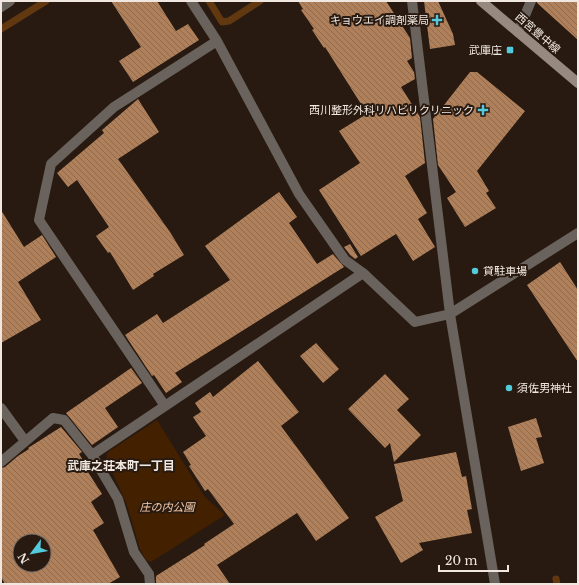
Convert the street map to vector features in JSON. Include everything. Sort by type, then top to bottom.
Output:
[{"type":"main road","name":"西宮豊中線","points":[[481,1],[578,83]]},
{"type":"street","points":[[1,7],[10,1]]},
{"type":"street","points":[[191,1],[217,41],[299,194],[345,260],[363,273],[415,322],[450,314],[578,233]]},
{"type":"street","points":[[412,1],[450,314],[495,584]]},
{"type":"street","points":[[518,32],[531,1]]},
{"type":"street","points":[[165,406],[40,220],[51,164],[114,107],[217,41]]},
{"type":"street","points":[[92,455],[363,273]]},
{"type":"street","points":[[1,408],[25,441]]},
{"type":"street","points":[[1,462],[53,418],[64,420],[92,455],[118,499],[134,552],[149,574],[150,584]]},
{"type":"green space","name":"庄の内公園","points":[[157,420],[204,496],[225,515],[151,562],[146,560],[140,549],[127,505],[106,458],[108,452]]},
{"type":"building","points":[[111,1],[157,1],[176,31],[188,24],[199,40],[133,82],[119,61],[141,47]]},
{"type":"building","points":[[298,1],[386,1],[410,38],[412,58],[407,61],[414,72],[415,79],[401,87],[420,117],[425,163],[405,176],[427,213],[418,219],[435,247],[413,261],[396,234],[361,256],[319,190],[360,163],[339,131],[365,115],[364,114],[366,112],[325,47],[324,48],[312,30],[314,29],[301,10],[303,9]]},
{"type":"building","name":"キョウエイ調剤薬局","points":[[424,1],[438,1],[453,34],[455,45],[430,49]]},
{"type":"building","points":[[537,1],[578,1],[578,40],[537,3]]},
{"type":"building","points":[[470,72],[477,72],[525,111],[477,171],[489,191],[486,193],[496,208],[465,227],[447,198],[456,192],[438,165],[433,119]]},
{"type":"building","points":[[138,99],[159,132],[118,159],[170,232],[184,255],[153,274],[154,276],[133,290],[110,252],[108,253],[96,236],[109,227],[77,180],[68,187],[57,173],[104,133],[102,130]]},
{"type":"building","points":[[279,192],[297,217],[289,223],[317,264],[333,254],[344,267],[175,373],[182,382],[166,393],[154,375],[152,376],[125,335],[157,314],[163,323],[230,280],[205,246]]},
{"type":"building","points":[[1,210],[24,247],[42,235],[56,257],[18,282],[41,320],[1,343]]},
{"type":"building","points":[[350,244],[358,257],[355,259],[344,247]]},
{"type":"building","points":[[560,262],[578,290],[578,362],[527,285]]},
{"type":"building","points":[[316,343],[339,369],[323,383],[300,356]]},
{"type":"building","points":[[258,361],[299,412],[281,426],[349,518],[316,541],[297,513],[217,565],[230,584],[156,584],[156,576],[205,545],[204,544],[234,524],[208,489],[205,491],[189,466],[191,465],[183,452],[206,436],[193,417],[201,412],[195,403],[210,392],[213,397]]},
{"type":"building","points":[[131,368],[142,383],[105,408],[118,427],[92,445],[66,413]]},
{"type":"building","points":[[385,374],[409,399],[397,410],[421,435],[394,462],[390,443],[385,448],[348,409]]},
{"type":"building","points":[[536,418],[542,437],[536,438],[544,463],[521,471],[508,427]]},
{"type":"building","points":[[61,427],[82,452],[79,454],[88,468],[86,469],[102,494],[91,502],[104,523],[93,530],[120,577],[108,584],[5,584],[1,577],[1,468],[5,467],[29,449],[28,448]]},
{"type":"building","points":[[456,452],[462,477],[466,476],[472,509],[467,510],[472,533],[419,543],[423,550],[401,563],[375,517],[403,501],[394,464]]},
{"type":"waterway","points":[[1,29],[46,1]]},
{"type":"waterway","points":[[209,1],[222,22],[229,21],[260,1]]},
{"type":"waterway","points":[[556,579],[557,584]]},
{"type":"place","name":"キョウエイ調剤薬局","points":[[437,20]]},
{"type":"place","name":"武庫庄","points":[[510,50]]},
{"type":"place","name":"西川整形外科リハビリクリニック","points":[[483,110]]},
{"type":"place","name":"貸駐車場","points":[[475,271]]},
{"type":"place","name":"須佐男神社","points":[[509,388]]},
{"type":"district","name":"武庫之荘本町一丁目","points":[[121,466]]}]
